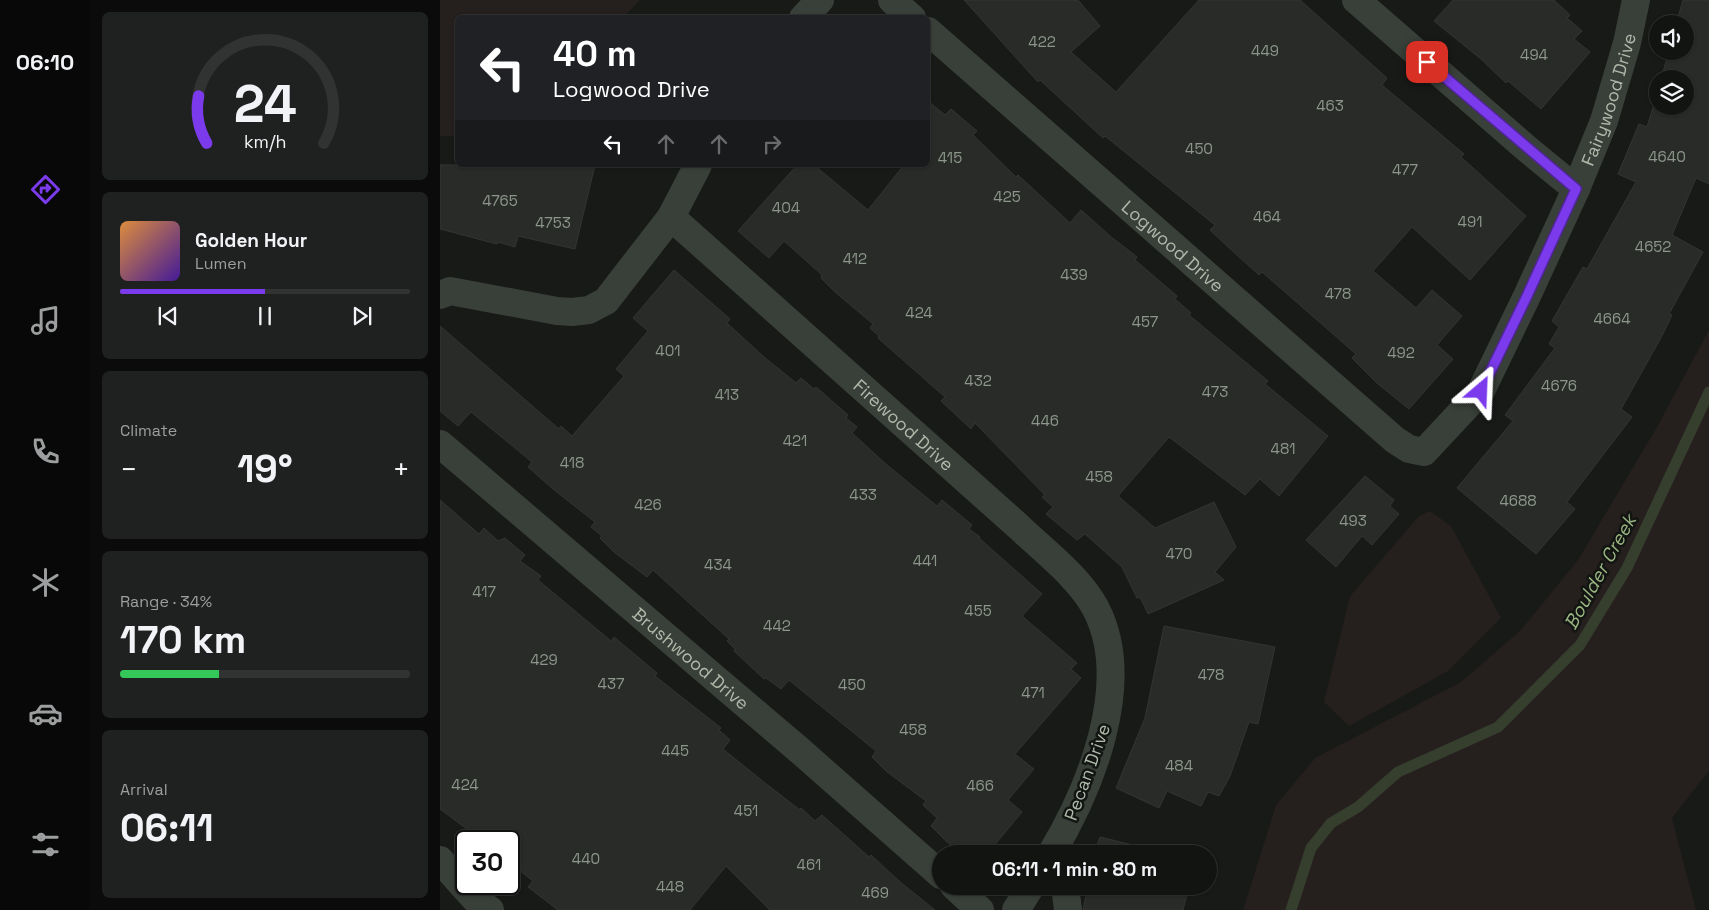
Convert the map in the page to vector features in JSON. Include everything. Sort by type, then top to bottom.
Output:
[{"type":"street","points":[[807,15],[820,0]]},
{"type":"street","points":[[892,0],[909,15]]},
{"type":"street","points":[[1356,0],[1576,189]]},
{"type":"street","name":"Fairywood Drive","points":[[1424,452],[1481,391],[1527,296],[1576,189],[1604,121],[1627,43],[1636,0]]},
{"type":"street","name":"Logwood Drive","points":[[930,33],[1395,440],[1409,449],[1424,452]]},
{"type":"street","points":[[440,295],[450,291],[557,311],[589,310],[606,301],[671,217],[697,167]]},
{"type":"street","name":"Firewood Drive","points":[[671,217],[1019,526],[1074,579],[1096,608],[1104,627],[1109,653]]},
{"type":"street","name":"Brushwood Drive","points":[[440,444],[798,749],[932,867]]},
{"type":"street","name":"Pecan Drive","points":[[1064,842],[1103,736],[1109,705],[1109,653]]},
{"type":"street","points":[[440,860],[475,899],[490,910]]},
{"type":"street","points":[[964,895],[980,910]]},
{"type":"street","points":[[1016,910],[1025,895]]},
{"type":"street","points":[[1066,895],[1068,910]]},
{"type":"shaded area","points":[[440,0],[640,0],[626,15],[455,15],[455,136],[440,136]]},
{"type":"shaded area","points":[[1709,330],[1709,771],[1672,818],[1696,910],[1243,910],[1276,805],[1315,758],[1461,682],[1521,630],[1578,560],[1657,427]]},
{"type":"shaded area","points":[[1430,511],[1451,526],[1501,618],[1448,671],[1349,726],[1324,702],[1350,596],[1419,516]]},
{"type":"building","points":[[964,0],[1078,0],[1100,26],[1071,52],[1116,92],[1199,0],[1300,0],[1387,78],[1382,85],[1464,154],[1461,157],[1526,216],[1470,280],[1412,227],[1373,271],[1416,308],[1432,290],[1462,316],[1437,345],[1453,359],[1409,409],[1377,383],[1352,358],[1356,354],[1262,272],[1259,275],[1210,230],[1215,225],[1105,136],[1103,138],[1040,80],[1038,82]]},
{"type":"building","points":[[1453,0],[1554,0],[1570,15],[1567,18],[1582,31],[1574,39],[1590,52],[1541,109],[1508,81],[1506,83],[1481,59],[1434,21]]},
{"type":"building","points":[[1683,0],[1709,0],[1709,184],[1696,178],[1672,235],[1703,252],[1669,314],[1672,315],[1663,334],[1621,409],[1632,417],[1567,502],[1575,509],[1536,554],[1457,488],[1513,421],[1505,415],[1555,348],[1549,344],[1559,327],[1552,321],[1583,267],[1587,269],[1636,182],[1618,174],[1639,124],[1647,127],[1651,115],[1694,115],[1694,70],[1664,70],[1666,60],[1694,60],[1694,15],[1679,15]]},
{"type":"building","points":[[930,103],[945,115],[951,109],[977,131],[973,135],[1016,177],[1018,175],[1070,223],[1081,210],[1137,257],[1135,260],[1177,296],[1175,299],[1191,313],[1189,315],[1268,381],[1265,384],[1328,436],[1279,496],[1260,479],[1245,495],[1169,437],[1118,496],[1155,528],[1214,502],[1236,547],[1215,572],[1224,580],[1148,614],[1140,597],[1137,598],[1122,567],[1085,534],[1077,540],[1046,514],[1053,507],[1042,497],[1045,495],[975,423],[971,429],[941,401],[945,397],[878,338],[879,336],[870,328],[873,324],[835,292],[821,278],[822,275],[784,241],[769,258],[738,231],[795,167],[816,167],[868,210],[902,167],[930,167]]},
{"type":"building","points":[[440,165],[455,165],[455,167],[595,167],[575,249],[518,236],[515,247],[440,229]]},
{"type":"building","points":[[674,270],[730,319],[727,323],[764,357],[796,383],[801,378],[814,389],[816,387],[848,415],[846,418],[857,427],[852,433],[937,506],[942,500],[972,525],[969,529],[1042,594],[1022,616],[1077,663],[1071,669],[1081,678],[1015,754],[1034,769],[1008,800],[1022,812],[994,845],[951,845],[931,826],[937,818],[923,805],[926,801],[886,771],[872,757],[876,751],[789,680],[781,689],[766,678],[764,679],[734,651],[735,649],[727,641],[729,639],[653,570],[647,577],[614,552],[600,538],[602,536],[591,527],[595,522],[528,467],[532,462],[471,412],[458,426],[440,411],[440,326],[559,429],[561,426],[572,436],[624,376],[616,369],[648,331],[633,318]]},
{"type":"building","points":[[1365,476],[1394,500],[1390,506],[1399,514],[1372,545],[1362,536],[1336,567],[1306,540]]},
{"type":"building","points":[[440,500],[479,534],[484,528],[498,541],[505,538],[525,555],[520,561],[541,576],[538,580],[611,641],[614,637],[657,673],[655,676],[721,728],[719,730],[730,740],[723,749],[800,810],[801,808],[815,821],[822,815],[869,857],[871,855],[900,882],[935,910],[770,910],[726,866],[690,910],[558,910],[528,887],[533,881],[520,871],[520,830],[468,830],[440,809]]},
{"type":"building","points":[[1164,626],[1275,647],[1258,724],[1249,722],[1230,776],[1219,796],[1208,792],[1201,806],[1167,791],[1159,808],[1116,788],[1145,718]]},
{"type":"building","points":[[1100,837],[1133,845],[1097,845]]},
{"type":"building","points":[[1086,895],[1187,895],[1183,910],[1083,910]]},
{"type":"waterway","name":"Boulder Creek","points":[[1291,910],[1311,848],[1331,823],[1358,807],[1398,772],[1498,727],[1580,645],[1627,568],[1709,392]]},
{"type":"route","points":[[1427,62],[1576,189],[1481,391]]}]
